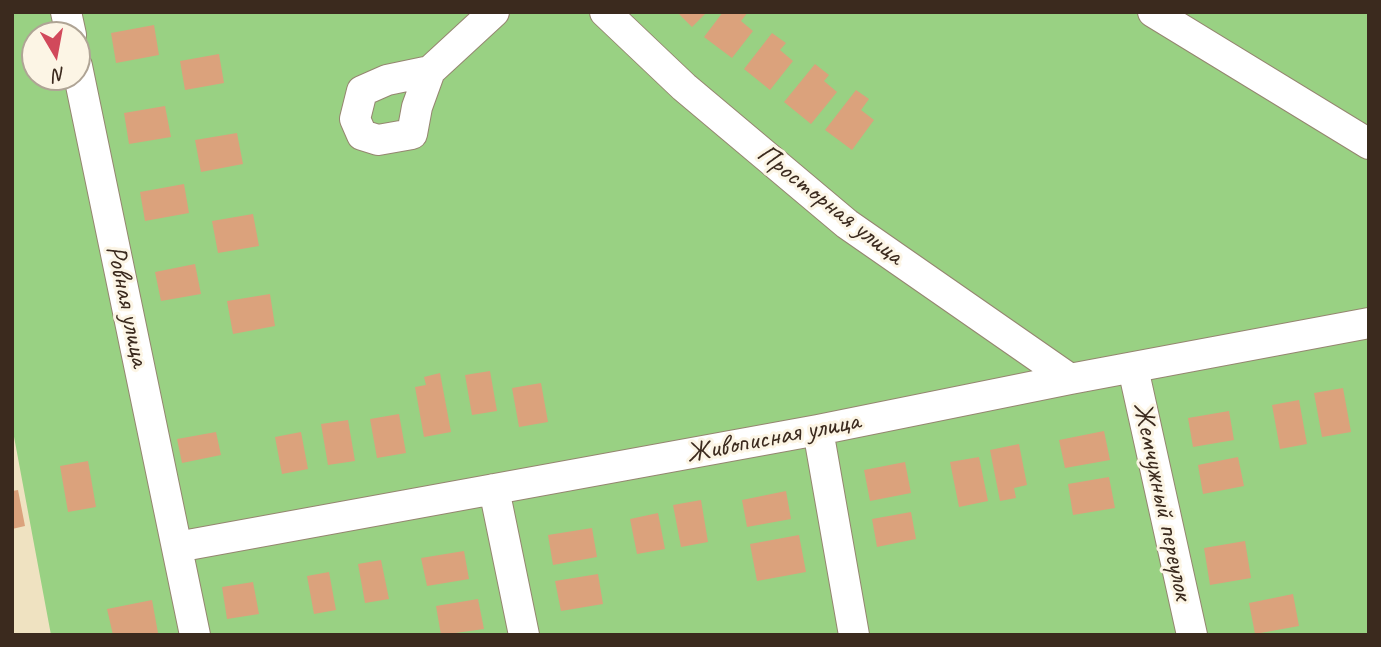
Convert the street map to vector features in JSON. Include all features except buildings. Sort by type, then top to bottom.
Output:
[{"type":"street","points":[[430,71],[494,12]]},
{"type":"street","name":"Просторная улица","points":[[605,12],[684,87],[847,224],[1070,379]]},
{"type":"street","points":[[1153,12],[1369,144]]},
{"type":"street","name":"Ровная улица","points":[[82,91],[195,635]]},
{"type":"street","name":"Живописная улица","points":[[177,547],[818,430],[1369,323]]},
{"type":"street","name":"Жемчужный переулок","points":[[1133,368],[1192,635]]},
{"type":"street","points":[[818,430],[854,635]]},
{"type":"street","points":[[494,489],[524,635]]},
{"type":"green space","points":[[12,12],[1369,12],[1369,635],[51,635],[12,426]]}]
